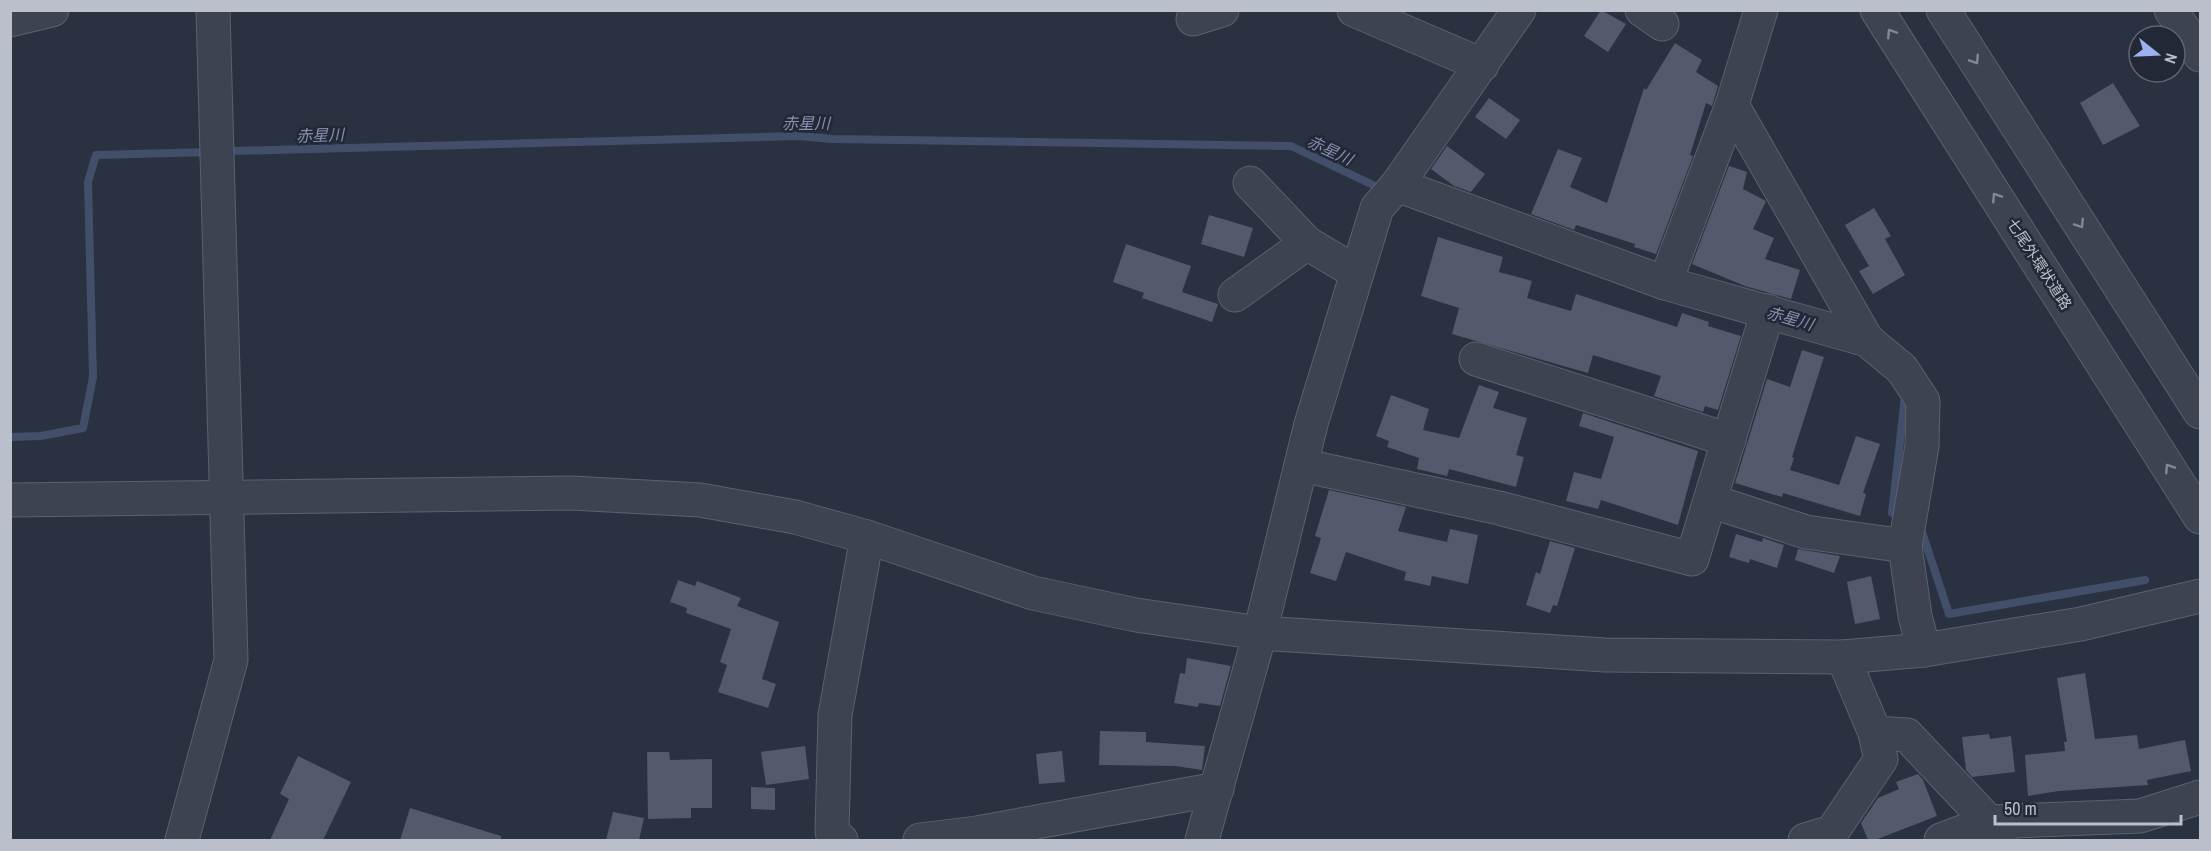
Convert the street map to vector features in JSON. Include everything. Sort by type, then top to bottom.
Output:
[{"type":"street","points":[[10,20],[52,10]]},
{"type":"street","points":[[182,840],[231,660],[213,10]]},
{"type":"street","points":[[1354,10],[1482,65]]},
{"type":"street","points":[[1202,840],[1260,633],[1311,424],[1377,208],[1397,185],[1519,10]]},
{"type":"street","points":[[1665,283],[1732,105],[1761,10]]},
{"type":"street","name":"七尾外環状道路","points":[[1877,10],[2200,517]]},
{"type":"street","points":[[1943,10],[2200,412]]},
{"type":"street","points":[[2171,10],[2200,55]]},
{"type":"street","points":[[1732,105],[1866,340],[1902,369],[1923,402],[1922,446],[1905,546],[1915,616],[1924,651]]},
{"type":"street","points":[[1250,183],[1307,243],[1357,273]]},
{"type":"street","points":[[1397,185],[1665,283],[1768,310],[1866,340]]},
{"type":"street","points":[[1235,295],[1307,243]]},
{"type":"street","points":[[1301,465],[1499,508],[1692,559],[1768,310]]},
{"type":"street","points":[[1476,359],[1729,440]]},
{"type":"street","points":[[10,500],[572,493],[700,500],[795,517],[867,537],[1033,593],[1136,615],[1260,633],[1605,655],[1843,657],[1924,651],[2081,624],[2200,596]]},
{"type":"street","points":[[1711,501],[1806,532],[1905,546]]},
{"type":"street","points":[[841,840],[832,832],[835,715],[867,537]]},
{"type":"street","points":[[1829,838],[1881,759],[1875,733],[1843,657]]},
{"type":"street","points":[[1875,733],[1908,735],[1996,831]]},
{"type":"street","points":[[920,840],[988,831],[1217,789]]},
{"type":"street","points":[[1942,840],[1996,831],[2140,816],[2200,796]]},
{"type":"building","points":[[1601,10],[1626,24],[1608,52],[1584,36]]},
{"type":"building","points":[[1675,43],[1702,60],[1696,72],[1718,86],[1712,106],[1706,103],[1690,155],[1693,156],[1656,254],[1634,247],[1635,244],[1576,225],[1574,230],[1531,214],[1558,149],[1582,158],[1570,187],[1607,203],[1644,88],[1646,90]]},
{"type":"building","points":[[2113,83],[2140,126],[2103,145],[2080,103]]},
{"type":"building","points":[[1489,98],[1520,120],[1506,139],[1475,117]]},
{"type":"building","points":[[1447,146],[1485,174],[1471,192],[1454,186],[1431,169]]},
{"type":"building","points":[[1729,166],[1747,172],[1743,189],[1766,201],[1753,229],[1774,238],[1765,259],[1800,270],[1791,299],[1745,286],[1692,264]]},
{"type":"building","points":[[1874,208],[1891,236],[1885,239],[1905,275],[1873,294],[1859,271],[1869,266],[1845,225]]},
{"type":"building","points":[[1209,215],[1253,228],[1244,257],[1201,244]]},
{"type":"building","points":[[1438,237],[1503,257],[1499,272],[1532,281],[1527,298],[1571,311],[1576,294],[1677,327],[1682,313],[1709,322],[1708,326],[1741,336],[1718,410],[1705,406],[1703,412],[1654,396],[1661,376],[1593,355],[1588,373],[1452,334],[1459,308],[1421,296]]},
{"type":"building","points":[[1126,244],[1191,266],[1182,292],[1218,304],[1212,322],[1142,298],[1144,293],[1113,282]]},
{"type":"building","points":[[1802,350],[1824,357],[1792,457],[1794,458],[1790,470],[1839,485],[1856,436],[1880,444],[1863,493],[1866,494],[1860,516],[1783,493],[1782,497],[1735,483],[1767,379],[1790,387]]},
{"type":"building","points":[[1479,385],[1499,392],[1493,408],[1527,418],[1516,455],[1524,457],[1516,487],[1449,469],[1447,476],[1417,469],[1419,458],[1387,447],[1389,441],[1376,436],[1391,395],[1429,409],[1423,430],[1459,438]]},
{"type":"building","points":[[1583,413],[1698,451],[1678,525],[1601,500],[1598,509],[1566,501],[1574,472],[1601,479],[1614,437],[1579,426]]},
{"type":"building","points":[[1329,490],[1406,507],[1398,531],[1447,542],[1450,529],[1478,535],[1468,584],[1432,576],[1430,586],[1404,580],[1406,572],[1346,552],[1336,581],[1310,573],[1321,538],[1315,536]]},
{"type":"building","points":[[1736,534],[1762,542],[1763,538],[1784,545],[1777,568],[1750,559],[1749,563],[1729,557]]},
{"type":"building","points":[[1550,541],[1575,548],[1557,606],[1553,605],[1550,613],[1526,605],[1536,572],[1540,574]]},
{"type":"building","points":[[1798,549],[1840,556],[1834,573],[1795,560]]},
{"type":"building","points":[[1871,576],[1880,619],[1855,624],[1847,582]]},
{"type":"building","points":[[678,580],[695,586],[697,581],[741,598],[737,606],[779,622],[762,679],[776,684],[768,708],[718,692],[727,665],[720,662],[731,629],[686,613],[687,608],[670,602]]},
{"type":"building","points":[[1187,658],[1231,666],[1220,706],[1199,703],[1198,707],[1174,703],[1180,673],[1185,674]]},
{"type":"building","points":[[2085,673],[2095,739],[2137,735],[2139,749],[2185,740],[2191,771],[2147,780],[2148,785],[2059,791],[2028,796],[2025,755],[2065,751],[2064,742],[2067,742],[2057,678]]},
{"type":"building","points":[[1100,731],[1146,732],[1146,742],[1205,746],[1202,770],[1175,766],[1099,765]]},
{"type":"building","points":[[1989,734],[1990,739],[2011,736],[2015,772],[1972,777],[1966,770],[1962,737]]},
{"type":"building","points":[[805,746],[809,779],[766,785],[761,752]]},
{"type":"building","points":[[1062,751],[1065,782],[1039,784],[1036,754]]},
{"type":"building","points":[[647,752],[669,752],[670,760],[712,759],[712,808],[691,808],[691,818],[648,819]]},
{"type":"building","points":[[298,756],[351,782],[323,840],[270,840],[289,799],[280,794]]},
{"type":"building","points":[[1918,774],[1923,780],[1937,816],[1875,840],[1868,840],[1861,823],[1878,798],[1899,789],[1896,782]]},
{"type":"building","points":[[751,787],[775,788],[775,810],[751,809]]},
{"type":"building","points":[[410,808],[501,836],[501,840],[400,840]]},
{"type":"building","points":[[613,812],[644,818],[639,840],[606,840]]},
{"type":"waterway","name":"赤星川","points":[[231,151],[799,136],[832,139],[1291,146],[1373,185]]},
{"type":"waterway","name":"赤星川","points":[[10,437],[41,436],[83,428],[93,377],[88,182],[96,155],[211,152]]},
{"type":"waterway","name":"赤星川","points":[[1892,513],[1905,396]]},
{"type":"waterway","name":"赤星川","points":[[1922,532],[1949,614],[2145,580]]}]
